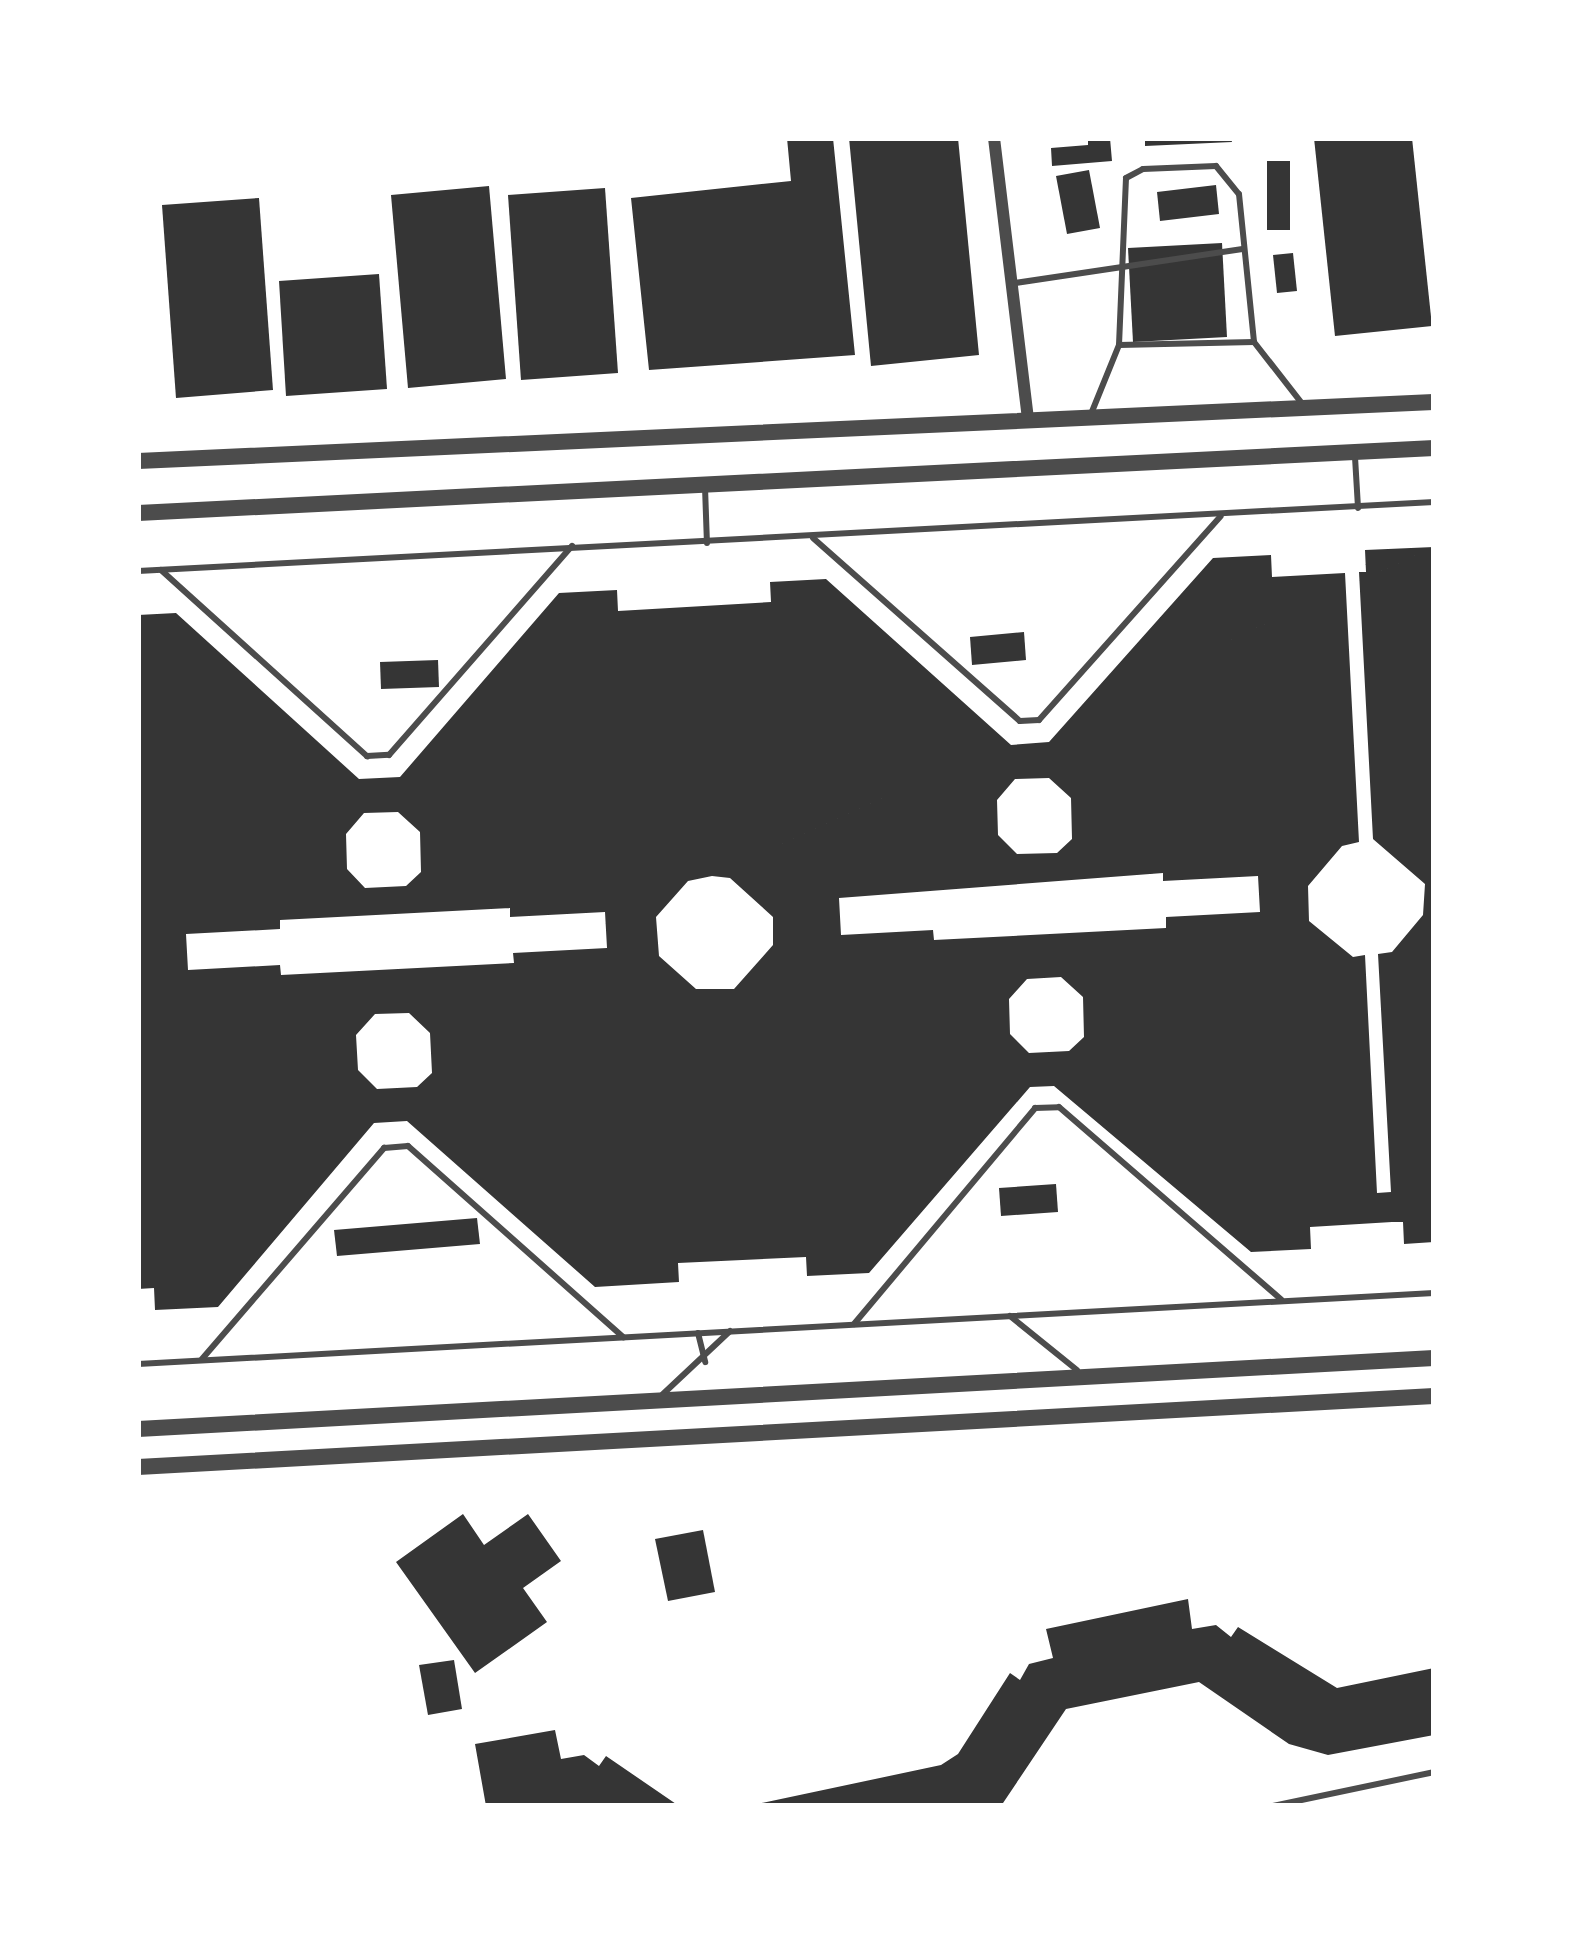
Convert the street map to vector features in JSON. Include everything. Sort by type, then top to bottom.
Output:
[{"type":"street","points":[[994,138],[1028,420]]},
{"type":"street","points":[[138,461],[1091,414],[1434,402]]},
{"type":"street","points":[[138,513],[1434,448]]},
{"type":"street","points":[[138,1429],[1434,1358]]},
{"type":"street","points":[[138,1467],[1434,1396]]},
{"type":"lane","points":[[1091,414],[1119,345],[1120,193],[1126,178],[1143,169],[1216,166],[1230,176],[1254,341],[1306,409]]},
{"type":"lane","points":[[1014,283],[1242,249]]},
{"type":"lane","points":[[1119,345],[1254,341]]},
{"type":"lane","points":[[1354,451],[1358,508]]},
{"type":"lane","points":[[705,485],[707,543]]},
{"type":"lane","points":[[138,571],[1434,502]]},
{"type":"lane","points":[[810,536],[1020,721],[1039,720],[1222,515]]},
{"type":"lane","points":[[160,570],[367,756],[389,755],[572,547]]},
{"type":"lane","points":[[854,1325],[1036,1108],[1059,1107],[1284,1301]]},
{"type":"lane","points":[[201,1360],[384,1148],[407,1146],[623,1337]]},
{"type":"lane","points":[[138,1364],[1434,1293]]},
{"type":"lane","points":[[1010,1316],[1064,1367],[1097,1376]]},
{"type":"lane","points":[[653,1400],[705,1362],[730,1331]]},
{"type":"lane","points":[[698,1333],[705,1362]]},
{"type":"lane","points":[[1274,1806],[1434,1772]]},
{"type":"building","points":[[787,138],[833,138],[855,355],[649,370],[631,198],[791,181]]},
{"type":"building","points":[[849,138],[958,138],[979,355],[871,366]]},
{"type":"building","points":[[1088,138],[1110,138],[1112,161],[1052,166],[1051,148],[1088,145]]},
{"type":"building","points":[[1145,138],[1231,138],[1232,142],[1145,146]]},
{"type":"building","points":[[1314,138],[1412,138],[1432,326],[1335,336]]},
{"type":"building","points":[[1267,161],[1290,161],[1290,230],[1267,230]]},
{"type":"building","points":[[1089,170],[1100,228],[1067,234],[1056,176]]},
{"type":"building","points":[[1216,185],[1219,214],[1160,221],[1157,192]]},
{"type":"building","points":[[489,186],[506,379],[408,388],[391,195]]},
{"type":"building","points":[[605,188],[618,373],[521,380],[508,195]]},
{"type":"building","points":[[259,198],[273,390],[176,398],[162,205]]},
{"type":"building","points":[[1222,243],[1227,337],[1133,342],[1128,248]]},
{"type":"building","points":[[1293,253],[1297,291],[1277,293],[1273,255]]},
{"type":"building","points":[[379,274],[387,389],[286,396],[279,281]]},
{"type":"building","points":[[1434,547],[1434,1242],[1404,1244],[1403,1222],[1392,1222],[1310,1227],[1311,1249],[1251,1252],[1054,1086],[1030,1087],[869,1273],[807,1276],[806,1257],[678,1263],[679,1282],[595,1287],[407,1121],[374,1123],[218,1307],[155,1310],[154,1288],[138,1289],[138,615],[176,613],[359,779],[400,777],[559,593],[617,590],[618,611],[771,602],[770,582],[826,579],[1011,745],[1049,742],[1213,558],[1271,555],[1272,577],[1345,573],[1359,842],[1342,846],[1308,886],[1309,921],[1353,957],[1365,955],[1377,1193],[1391,1192],[1378,954],[1392,952],[1423,915],[1425,884],[1373,839],[1359,572],[1366,572],[1365,550]],"holes":[[[1049,778],[1071,798],[1072,839],[1057,853],[1017,854],[998,835],[997,800],[1015,779]],[[398,812],[420,832],[421,872],[406,886],[365,888],[347,869],[346,834],[364,813]],[[1163,873],[1163,881],[1258,876],[1260,912],[1166,917],[1166,928],[934,940],[933,930],[841,935],[839,898]],[[730,878],[773,917],[773,945],[734,989],[696,989],[659,956],[656,917],[688,881]],[[510,908],[510,917],[605,912],[607,948],[513,953],[514,963],[281,975],[280,965],[188,970],[186,934],[280,929],[280,920]],[[1061,977],[1083,997],[1084,1037],[1069,1051],[1029,1053],[1010,1034],[1009,999],[1027,979]],[[409,1013],[430,1033],[432,1073],[417,1087],[377,1089],[358,1070],[356,1035],[375,1014]]]},
{"type":"building","points":[[1024,632],[1026,660],[972,665],[970,637]]},
{"type":"building","points":[[438,660],[439,687],[381,689],[380,662]]},
{"type":"building","points":[[1056,1184],[1058,1212],[1001,1216],[999,1188]]},
{"type":"building","points":[[477,1218],[480,1244],[337,1256],[334,1230]]},
{"type":"building","points":[[463,1514],[484,1545],[528,1514],[561,1561],[523,1588],[547,1622],[475,1673],[396,1562]]},
{"type":"building","points":[[703,1530],[715,1592],[668,1601],[655,1539]]},
{"type":"building","points":[[1188,1599],[1192,1629],[1216,1625],[1231,1637],[1238,1627],[1337,1688],[1434,1668],[1434,1735],[1328,1755],[1289,1744],[1199,1682],[1066,1709],[1001,1806],[748,1806],[941,1765],[958,1754],[1010,1673],[1020,1680],[1029,1664],[1053,1658],[1046,1629]]},
{"type":"building","points":[[454,1660],[462,1709],[428,1715],[419,1665]]},
{"type":"building","points":[[555,1730],[561,1759],[584,1755],[599,1766],[606,1756],[679,1806],[486,1806],[475,1744]]}]
